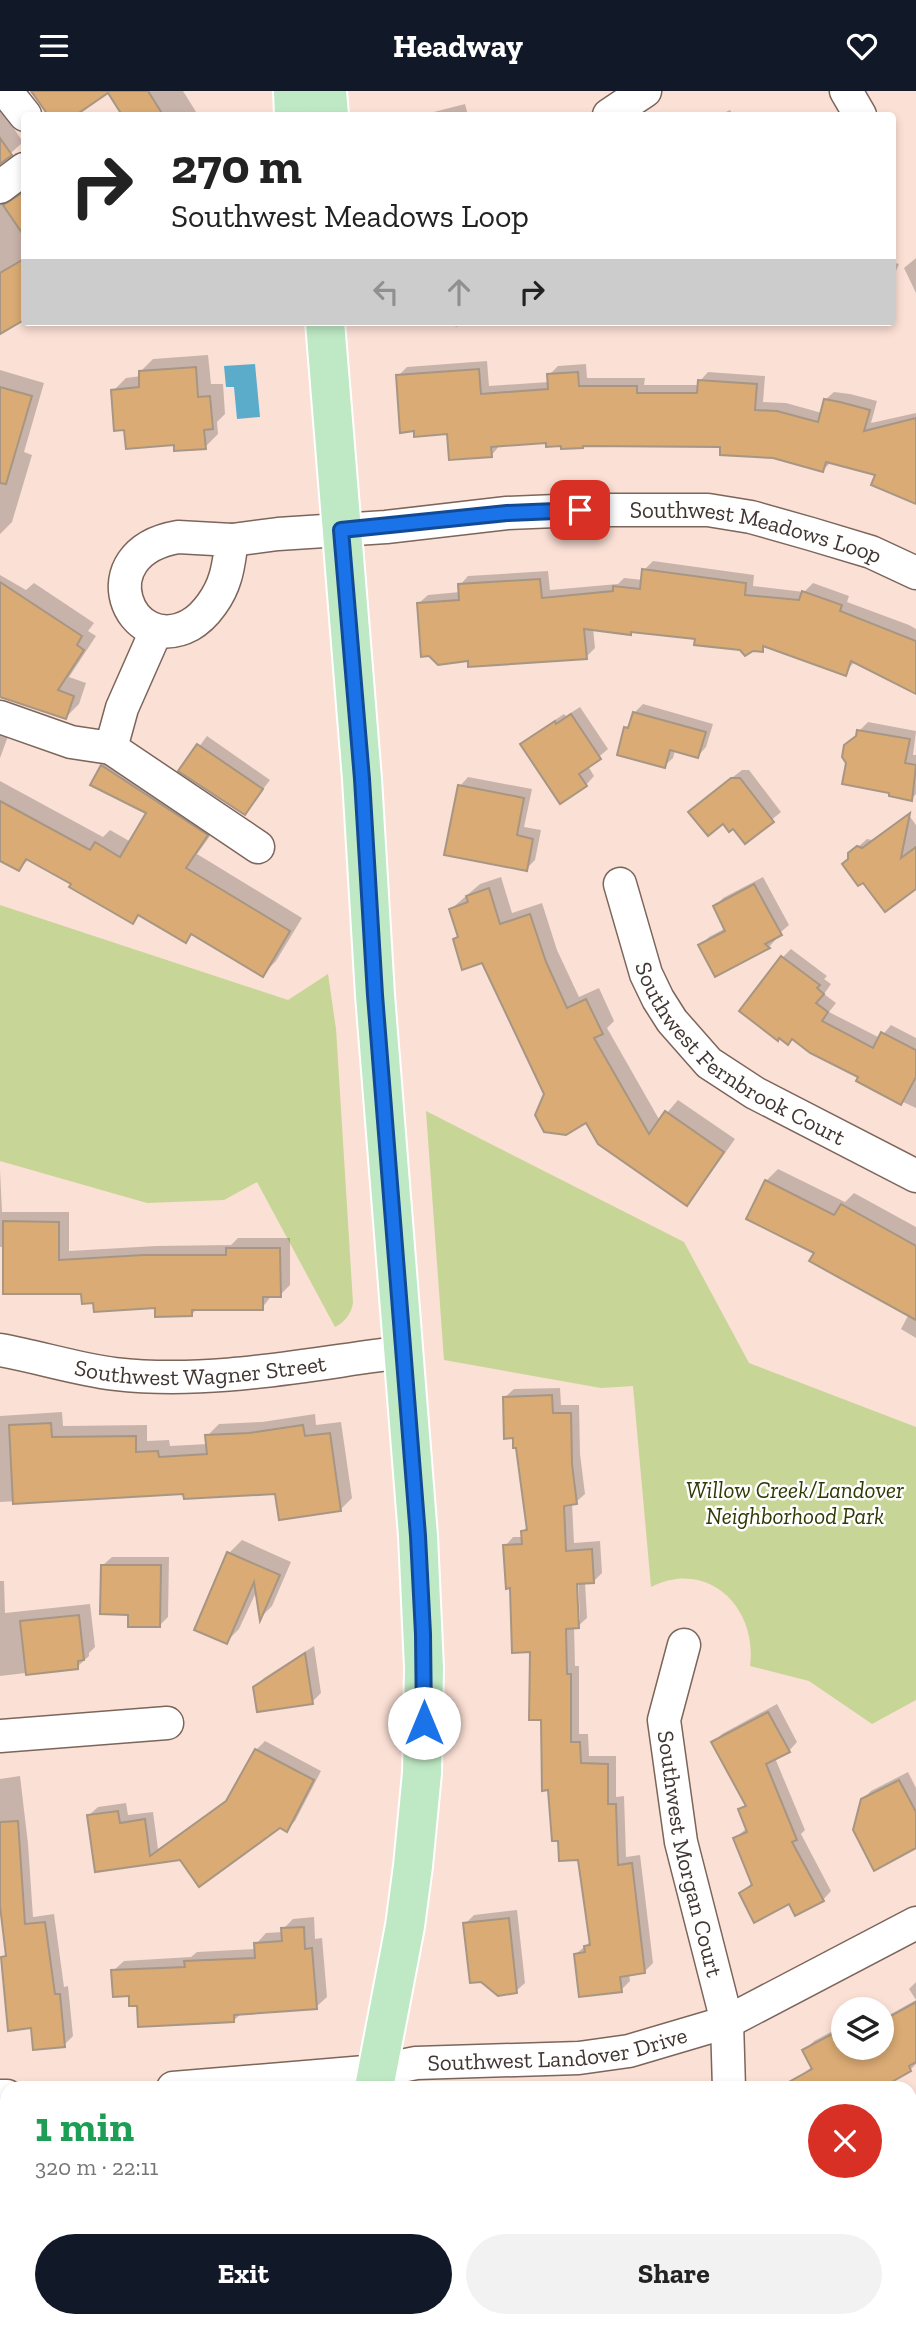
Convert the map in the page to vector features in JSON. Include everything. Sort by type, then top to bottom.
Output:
[{"type":"main road","points":[[293,91],[294,112]]},
{"type":"main road","points":[[327,91],[329,112]]},
{"type":"main road","points":[[325,326],[362,779],[375,995],[421,1593],[423,1742],[420,1802],[409,1897],[375,2079]]},
{"type":"street","points":[[6,91],[22,112]]},
{"type":"street","points":[[614,112],[645,91]]},
{"type":"street","points":[[846,91],[858,112]]},
{"type":"street","points":[[0,187],[21,171]]},
{"type":"street","name":"Southwest Meadows Loop","points":[[232,540],[507,513],[708,510],[751,517],[871,552],[916,573]]},
{"type":"street","points":[[178,537],[232,540],[225,579],[207,612],[196,622],[179,631],[156,631],[139,621],[127,598],[125,583],[128,569],[136,555],[163,540],[178,537]]},
{"type":"street","points":[[111,748],[122,708],[156,631]]},
{"type":"street","points":[[0,717],[71,742],[111,748],[257,846]]},
{"type":"street","name":"Southwest Fernbrook Court","points":[[620,884],[646,974],[658,999],[672,1021],[709,1063],[755,1093],[916,1177]]},
{"type":"street","name":"Southwest Wagner Street","points":[[0,1350],[60,1365],[116,1374],[169,1376],[221,1375],[403,1352]]},
{"type":"street","name":"Southwest Morgan Court","points":[[684,1645],[664,1720],[681,1842],[727,2022],[729,2081]]},
{"type":"street","points":[[0,1735],[167,1723]]},
{"type":"street","name":"Southwest Landover Drive","points":[[330,2081],[375,2079],[416,2063],[579,2058],[629,2051],[727,2022],[916,1923]]},
{"type":"green space","points":[[0,905],[288,1000],[328,974],[336,1029],[353,1303],[342,1323],[335,1327],[257,1182],[224,1200],[147,1203],[0,1161]]},
{"type":"green space","name":"Willow Creek/Landover Neighborhood Park","points":[[426,1111],[684,1242],[749,1363],[916,1427],[916,1700],[872,1724],[809,1681],[750,1666],[746,1625],[725,1594],[709,1584],[692,1579],[672,1580],[651,1587],[633,1386],[601,1388],[444,1360]]},
{"type":"water","points":[[255,364],[260,417],[237,419],[234,387],[226,387],[224,366]]},
{"type":"building","points":[[31,91],[148,91],[161,112],[120,112],[108,93],[80,112],[46,112]]},
{"type":"building","points":[[0,138],[12,155],[0,164]]},
{"type":"building","points":[[21,194],[21,232],[3,205]]},
{"type":"building","points":[[21,261],[21,322],[0,334],[0,273]]},
{"type":"building","points":[[196,367],[198,397],[210,396],[213,429],[204,430],[206,449],[174,451],[174,445],[126,449],[124,430],[114,431],[111,390],[139,387],[139,371]]},
{"type":"building","points":[[479,369],[481,394],[548,389],[547,374],[578,372],[579,386],[637,386],[637,393],[697,393],[698,380],[757,384],[755,410],[777,411],[818,422],[824,399],[840,402],[870,410],[864,431],[916,418],[916,504],[871,485],[875,475],[826,462],[823,472],[773,458],[720,455],[720,447],[583,446],[561,449],[561,446],[546,447],[546,443],[491,447],[492,457],[449,460],[447,434],[414,437],[414,431],[400,433],[396,375]]},
{"type":"building","points":[[0,387],[32,396],[6,484],[0,483]]},
{"type":"building","points":[[642,569],[746,583],[745,595],[799,600],[802,591],[842,605],[840,611],[916,641],[916,694],[851,661],[846,676],[763,646],[763,652],[753,651],[745,656],[740,650],[694,645],[695,639],[631,632],[631,635],[584,629],[587,659],[468,667],[468,661],[438,665],[429,656],[421,657],[417,603],[459,600],[458,584],[540,579],[542,598],[613,591],[613,586],[640,589]]},
{"type":"building","points":[[0,582],[82,636],[77,645],[84,650],[58,690],[74,696],[66,719],[0,697]]},
{"type":"building","points":[[633,712],[706,732],[698,758],[670,750],[665,768],[617,755],[624,727],[628,728]]},
{"type":"building","points":[[571,714],[601,759],[579,774],[587,786],[560,804],[520,744]]},
{"type":"building","points":[[857,730],[910,739],[905,763],[916,765],[912,801],[889,796],[889,793],[842,784],[846,763],[842,757],[844,745],[856,736]]},
{"type":"building","points":[[197,744],[263,789],[245,815],[178,771]]},
{"type":"building","points":[[101,765],[208,835],[186,868],[290,931],[263,977],[191,934],[186,943],[138,915],[133,924],[26,859],[19,871],[0,861],[0,801],[90,850],[95,842],[120,857],[146,813],[90,785]]},
{"type":"building","points":[[731,778],[740,778],[774,822],[745,844],[733,829],[729,832],[723,824],[708,836],[688,812]]},
{"type":"building","points":[[458,785],[524,798],[517,835],[533,839],[527,871],[444,855]]},
{"type":"building","points":[[910,813],[901,858],[916,847],[916,889],[885,912],[863,883],[858,886],[842,864],[848,859],[848,853],[857,846],[862,848]]},
{"type":"building","points":[[754,884],[782,935],[765,944],[770,948],[715,977],[698,945],[725,931],[713,906]]},
{"type":"building","points":[[489,888],[500,924],[530,914],[546,962],[567,1008],[586,999],[603,1034],[594,1038],[649,1134],[665,1111],[724,1152],[687,1206],[598,1144],[586,1123],[566,1135],[544,1132],[535,1115],[544,1094],[482,963],[462,970],[453,939],[458,937],[449,909],[468,902],[466,896]]},
{"type":"building","points":[[781,956],[820,985],[817,988],[824,994],[816,1003],[828,1012],[822,1021],[873,1048],[881,1032],[916,1050],[916,1077],[901,1105],[856,1081],[858,1077],[810,1053],[792,1039],[788,1045],[779,1038],[778,1041],[739,1011]]},
{"type":"building","points":[[765,1180],[834,1215],[841,1204],[916,1246],[916,1320],[809,1261],[814,1253],[746,1219]]},
{"type":"building","points":[[3,1221],[59,1222],[59,1260],[144,1255],[226,1255],[226,1248],[280,1248],[281,1297],[263,1297],[263,1310],[192,1310],[192,1316],[155,1317],[155,1308],[94,1312],[93,1303],[82,1304],[81,1294],[3,1294]]},
{"type":"building","points":[[552,1395],[553,1413],[571,1413],[572,1464],[577,1504],[564,1506],[566,1551],[592,1549],[594,1583],[577,1584],[579,1628],[566,1629],[567,1674],[571,1674],[571,1742],[580,1742],[581,1763],[608,1764],[608,1804],[616,1804],[618,1865],[632,1863],[645,1973],[620,1977],[622,1992],[579,1997],[574,1954],[585,1952],[584,1946],[590,1945],[578,1860],[559,1861],[558,1841],[552,1841],[548,1790],[542,1791],[541,1720],[529,1720],[530,1652],[512,1653],[510,1588],[506,1589],[503,1545],[522,1544],[521,1531],[527,1530],[516,1448],[513,1448],[513,1438],[504,1439],[503,1397]]},
{"type":"building","points":[[51,1423],[52,1437],[136,1436],[136,1452],[158,1451],[159,1457],[207,1454],[205,1435],[249,1433],[303,1425],[305,1436],[330,1433],[341,1511],[279,1520],[275,1494],[184,1499],[183,1494],[13,1504],[9,1425]]},
{"type":"building","points":[[227,1552],[280,1575],[260,1621],[254,1582],[227,1644],[194,1630]]},
{"type":"building","points":[[101,1565],[161,1565],[160,1627],[128,1627],[128,1615],[100,1614]]},
{"type":"building","points":[[79,1615],[84,1660],[78,1661],[78,1669],[26,1675],[20,1621]]},
{"type":"building","points":[[305,1653],[313,1704],[257,1712],[253,1687]]},
{"type":"building","points":[[768,1712],[790,1752],[766,1764],[797,1840],[792,1842],[824,1901],[795,1916],[789,1904],[754,1923],[739,1893],[752,1885],[733,1838],[747,1832],[738,1809],[746,1806],[711,1742]]},
{"type":"building","points":[[255,1749],[314,1780],[287,1832],[280,1828],[199,1887],[180,1860],[95,1872],[87,1815],[118,1811],[120,1823],[145,1819],[150,1856],[226,1801]]},
{"type":"building","points":[[899,1780],[916,1812],[916,1848],[874,1871],[853,1830],[861,1799]]},
{"type":"building","points":[[18,1821],[25,1924],[45,1922],[55,1994],[60,1994],[65,2047],[33,2050],[31,2028],[8,2031],[1,1957],[6,1956],[0,1906],[0,1822]]},
{"type":"building","points":[[509,1918],[517,1993],[498,1996],[481,1982],[470,1983],[463,1923]]},
{"type":"building","points":[[304,1927],[305,1949],[312,1948],[317,2009],[234,2015],[234,2022],[138,2027],[137,2006],[129,2006],[129,1996],[113,1997],[111,1970],[185,1967],[184,1961],[255,1958],[254,1943],[282,1941],[281,1928]]},
{"type":"building","points":[[916,2002],[916,2062],[909,2066],[911,2071],[893,2081],[791,2081],[812,2069],[802,2050],[831,2035],[831,2060],[894,2060],[894,2014]]},
{"type":"route","points":[[424,1723],[418,1536],[341,530],[507,513],[580,510]]}]
